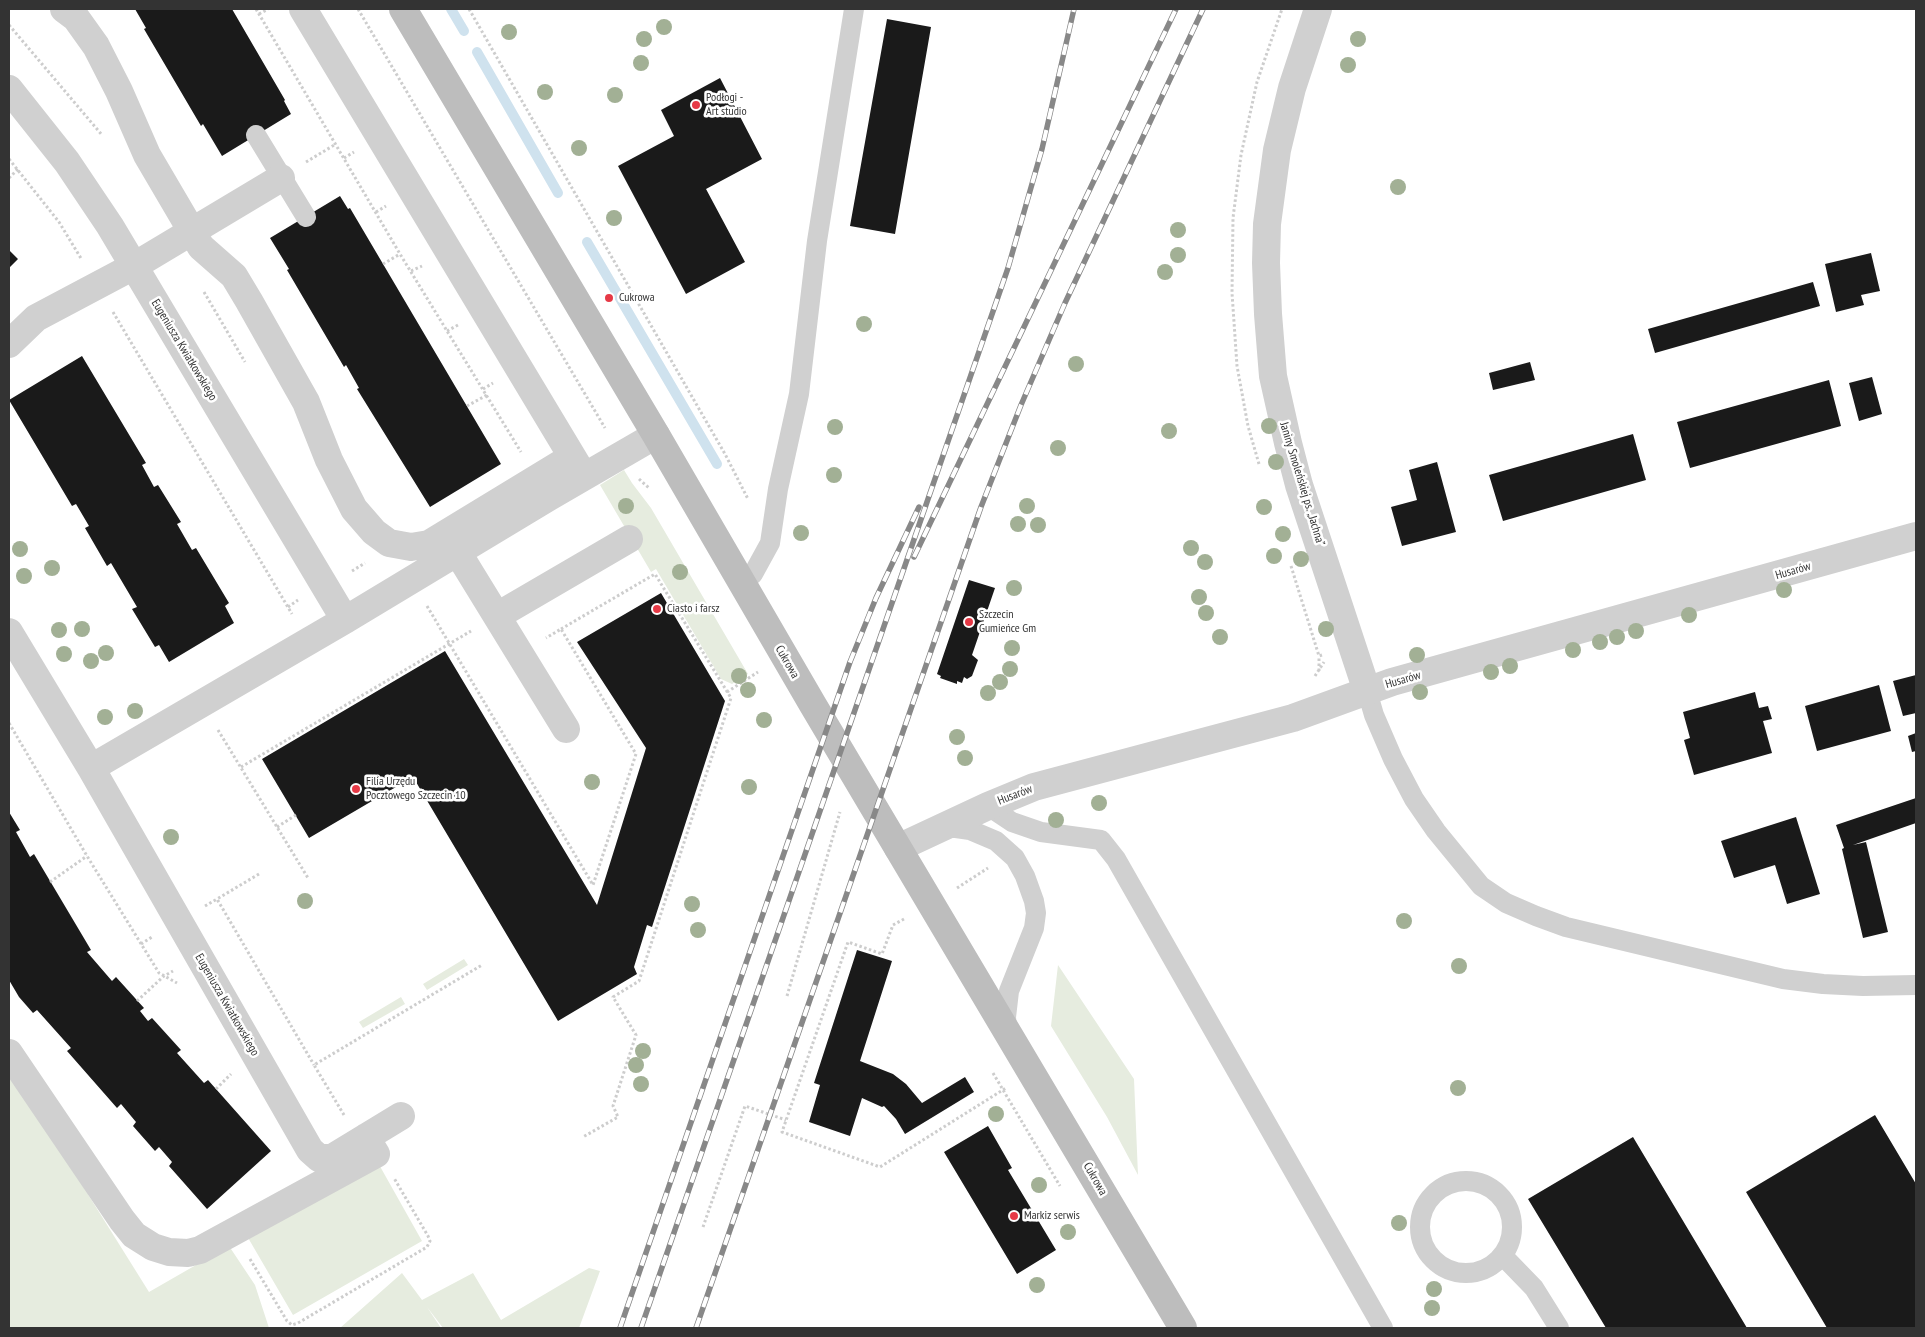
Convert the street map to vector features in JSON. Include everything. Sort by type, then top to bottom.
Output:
[{"type":"street","points":[[64,9],[76,18],[96,46],[119,91],[147,155],[201,247],[234,276],[254,310],[306,402],[330,460],[354,509],[374,532],[389,543],[412,547],[429,544],[578,467],[656,435]]},
{"type":"street","points":[[303,9],[578,467]]},
{"type":"street","name":"Cukrowa","points":[[404,9],[656,435],[741,584],[1183,1328]]},
{"type":"street","name":"Janiny Smoleńskiej ps. „Jachna”","points":[[1318,9],[1285,111],[1270,190],[1266,263],[1269,337],[1273,376],[1293,461],[1367,691]]},
{"type":"street","name":"Eugeniusza Kwiatkowskiego","points":[[9,89],[67,162],[134,266],[345,620]]},
{"type":"street","points":[[9,344],[36,318],[134,266],[281,178]]},
{"type":"street","points":[[91,768],[458,552],[578,467]]},
{"type":"street","name":"Husarów","points":[[898,848],[1034,787],[1293,718],[1402,680],[1916,536]]},
{"type":"street","points":[[497,616],[629,538]]},
{"type":"street","points":[[458,552],[566,729]]},
{"type":"street","name":"Eugeniusza Kwiatkowskiego","points":[[9,632],[91,768],[310,1150],[319,1158],[332,1158],[371,1146],[401,1116]]},
{"type":"street","points":[[9,1053],[134,1235],[153,1247],[169,1252],[188,1253],[200,1250],[234,1232],[371,1146]]},
{"type":"lane","points":[[741,584],[753,574],[770,543],[778,489],[799,394],[817,241],[854,9]]},
{"type":"lane","points":[[256,135],[306,217]]},
{"type":"lane","points":[[1367,691],[1374,715],[1393,759],[1414,799],[1436,831],[1481,886],[1506,903],[1566,927],[1783,979],[1863,986],[1916,985]]},
{"type":"lane","points":[[988,806],[1012,822],[1041,832],[1102,840],[1116,859],[1383,1328]]},
{"type":"lane","points":[[938,829],[956,828],[970,830],[996,840],[1016,858],[1030,888],[1036,913],[1034,928],[1009,992],[1006,1030]]},
{"type":"lane","points":[[1458,1181],[1475,1181],[1490,1187],[1502,1197],[1510,1211],[1513,1227],[1510,1243],[1503,1256],[1492,1266],[1479,1272],[1465,1274],[1450,1271],[1438,1264],[1424,1246],[1420,1225],[1423,1211],[1431,1197],[1443,1187],[1458,1181]]},
{"type":"lane","points":[[1503,1256],[1534,1288],[1559,1328]]},
{"type":"path","points":[[256,9],[400,254],[522,452]]},
{"type":"path","points":[[259,14],[268,9]]},
{"type":"path","points":[[469,9],[725,454],[770,543]]},
{"type":"path","points":[[306,162],[336,144]]},
{"type":"path","points":[[9,159],[59,222],[308,642]]},
{"type":"path","points":[[9,178],[18,170]]},
{"type":"path","points":[[383,264],[400,254]]},
{"type":"path","points":[[199,285],[250,369]]},
{"type":"path","points":[[467,406],[487,395]]},
{"type":"path","points":[[288,607],[324,585],[365,564],[360,555]]},
{"type":"path","points":[[561,629],[655,574],[731,698],[639,980],[613,997],[636,1035],[613,1106],[618,1117],[583,1136]]},
{"type":"path","points":[[241,767],[497,616]]},
{"type":"path","points":[[727,692],[759,671]]},
{"type":"path","points":[[202,704],[308,878]]},
{"type":"path","points":[[9,723],[87,856],[159,973],[176,982],[181,990]]},
{"type":"path","points":[[787,996],[840,811]]},
{"type":"path","points":[[277,827],[296,815]]},
{"type":"path","points":[[50,882],[87,856]]},
{"type":"path","points":[[234,1232],[287,1321],[292,1324],[298,1323],[427,1247],[430,1241],[383,1158],[352,1128],[217,899],[259,874]]},
{"type":"path","points":[[910,927],[905,918],[893,925],[882,954],[848,942],[782,1132],[880,1167],[1031,1070]]},
{"type":"path","points":[[137,1000],[164,976],[198,955]]},
{"type":"path","points":[[314,1065],[482,964]]},
{"type":"path","points":[[216,1089],[233,1073]]},
{"type":"path","points":[[993,1073],[1064,1192]]},
{"type":"path","points":[[703,1227],[744,1106],[786,1120]]},
{"type":"shaded area","points":[[624,470],[651,508],[748,674],[732,684],[721,679],[656,569],[651,572],[600,485]]},
{"type":"shaded area","points":[[464,959],[468,965],[427,990],[423,984]]},
{"type":"shaded area","points":[[1058,965],[1134,1079],[1138,1175],[1107,1117],[1051,1026]]},
{"type":"shaded area","points":[[401,997],[405,1004],[363,1028],[359,1022]]},
{"type":"shaded area","points":[[9,1068],[149,1292],[229,1246],[255,1285],[269,1328],[9,1328]]},
{"type":"shaded area","points":[[377,1161],[422,1241],[293,1315],[247,1236]]},
{"type":"shaded area","points":[[589,1268],[600,1271],[579,1328],[443,1328],[427,1307],[441,1328],[340,1328],[402,1273],[422,1300],[473,1273],[501,1320]]},
{"type":"building","points":[[135,9],[232,9],[285,100],[291,114],[222,156],[203,124],[201,126],[144,29],[146,28]]},
{"type":"building","points":[[887,19],[931,27],[895,234],[850,226]]},
{"type":"building","points":[[720,78],[762,159],[706,189],[745,262],[686,294],[618,166],[674,136],[661,110]]},
{"type":"building","points":[[340,196],[348,209],[350,208],[501,464],[430,507],[357,389],[359,388],[346,365],[344,367],[270,238]]},
{"type":"building","points":[[9,250],[18,259],[9,268]]},
{"type":"building","points":[[1871,253],[1880,291],[1861,295],[1864,305],[1836,312],[1825,264]]},
{"type":"building","points":[[1813,282],[1820,306],[1655,353],[1648,329]]},
{"type":"building","points":[[82,356],[146,463],[142,465],[154,487],[158,485],[181,522],[177,524],[192,550],[196,548],[229,603],[225,606],[234,623],[169,662],[159,645],[155,647],[132,609],[137,607],[111,563],[107,566],[85,528],[89,526],[76,504],[72,506],[9,400]]},
{"type":"building","points":[[1530,362],[1535,380],[1493,390],[1489,373]]},
{"type":"building","points":[[1872,377],[1882,414],[1859,421],[1849,383]]},
{"type":"building","points":[[1829,380],[1841,426],[1690,468],[1677,422]]},
{"type":"building","points":[[1633,434],[1646,480],[1503,521],[1489,475]]},
{"type":"building","points":[[1437,462],[1456,532],[1402,546],[1391,507],[1417,500],[1409,470]]},
{"type":"building","name":"Szczecin Gumieńce Gm","points":[[969,580],[995,588],[972,655],[978,660],[972,676],[967,679],[964,677],[962,683],[957,681],[957,684],[940,678],[941,676],[937,674]]},
{"type":"building","points":[[661,593],[725,701],[652,927],[647,925],[634,967],[637,974],[558,1021],[413,777],[309,838],[262,759],[445,651],[597,905],[646,748],[577,642]]},
{"type":"building","points":[[1916,675],[1916,713],[1903,716],[1893,681]]},
{"type":"building","points":[[1879,685],[1891,731],[1817,751],[1805,706]]},
{"type":"building","points":[[1755,692],[1759,708],[1768,706],[1772,719],[1763,721],[1772,753],[1694,775],[1684,740],[1690,738],[1683,712]]},
{"type":"building","points":[[1916,733],[1916,751],[1912,752],[1908,736]]},
{"type":"building","points":[[1916,798],[1916,823],[1853,845],[1866,842],[1888,932],[1863,938],[1842,849],[1844,848],[1836,825]]},
{"type":"building","points":[[9,812],[20,830],[16,832],[30,857],[34,854],[91,950],[87,952],[112,981],[116,977],[144,1008],[140,1011],[148,1021],[152,1018],[181,1050],[177,1053],[204,1083],[208,1080],[271,1151],[207,1209],[169,1166],[172,1162],[159,1147],[155,1151],[133,1126],[136,1122],[121,1104],[117,1108],[67,1051],[71,1048],[37,1010],[33,1013],[19,997],[9,980]]},
{"type":"building","points":[[1796,817],[1820,894],[1787,904],[1775,865],[1734,878],[1721,841]]},
{"type":"building","points":[[857,950],[892,961],[860,1061],[893,1074],[906,1084],[922,1103],[965,1077],[974,1092],[905,1134],[896,1119],[884,1106],[882,1107],[862,1098],[850,1136],[809,1122],[820,1085],[814,1083]]},
{"type":"building","points":[[1875,1115],[1916,1184],[1916,1328],[1827,1328],[1746,1192]]},
{"type":"building","points":[[988,1126],[1012,1168],[1008,1170],[1056,1250],[1017,1274],[944,1152]]},
{"type":"building","points":[[1633,1137],[1747,1328],[1606,1328],[1528,1199]]},
{"type":"waterway","points":[[451,9],[464,31]]},
{"type":"waterway","points":[[477,52],[558,193]]},
{"type":"waterway","points":[[587,242],[717,464]]},
{"type":"railway","points":[[641,1328],[1008,268],[1042,149],[1074,9]]},
{"type":"railway","points":[[914,557],[1176,9]]},
{"type":"railway","points":[[696,1328],[981,507],[1021,405],[1065,303],[1203,9]]},
{"type":"railway","points":[[620,1328],[850,662],[876,598],[919,507]]},
{"type":"place","name":"Podłogi - Art studio","points":[[696,105]]},
{"type":"place","name":"Cukrowa","points":[[609,298]]},
{"type":"place","name":"Ciasto i farsz","points":[[657,609]]},
{"type":"place","name":"Szczecin Gumieńce Gm","points":[[969,622]]},
{"type":"place","name":"Filia Urzędu Pocztowego Szczecin 10","points":[[356,789]]},
{"type":"place","name":"Markiz serwis","points":[[1014,1216]]}]
